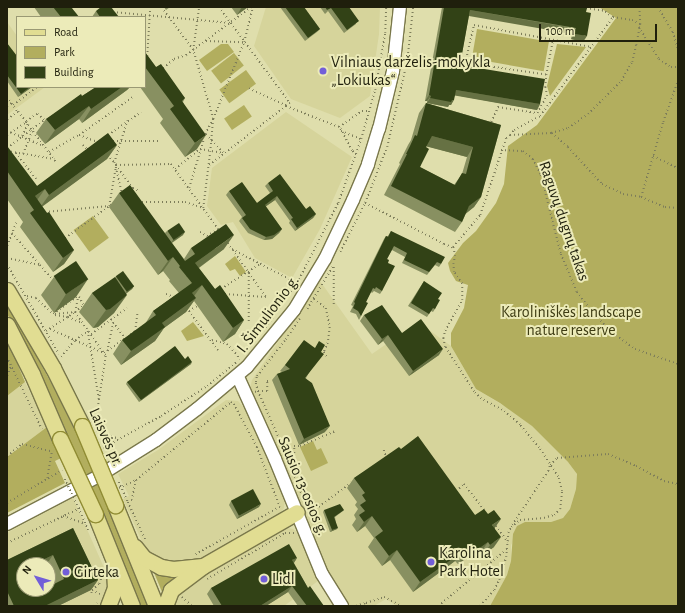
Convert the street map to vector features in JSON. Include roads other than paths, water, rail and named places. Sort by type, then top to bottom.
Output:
[{"type":"main road","name":"Laisvės pr.","points":[[7,290],[49,361],[82,426],[156,606]]},
{"type":"main road","points":[[7,325],[29,368],[57,445],[87,517],[112,554],[132,606]]},
{"type":"main road","points":[[165,606],[171,590],[200,567],[302,514]]},
{"type":"main road","points":[[131,543],[144,558],[161,567],[173,569],[200,567]]},
{"type":"main road","points":[[106,601],[115,588],[112,554]]},
{"type":"street","name":"I. Šimulionio g.","points":[[7,524],[96,477],[136,453],[238,377],[271,339],[312,283],[353,200],[373,150],[393,71],[400,7]]},
{"type":"street","name":"Sausio 13-osios g.","points":[[238,377],[275,460],[302,514],[322,574],[342,606]]},
{"type":"place","name":"Vilniaus darželis-mokykla „Lokiukas“","points":[[323,71]]},
{"type":"place","name":"Karolina Park Hotel","points":[[431,562]]},
{"type":"place","name":"Girteka","points":[[66,572]]},
{"type":"place","name":"Lidl","points":[[264,579]]},
{"type":"park label","name":"Karoliniškės landscape nature reserve","points":[[571,321]]}]
